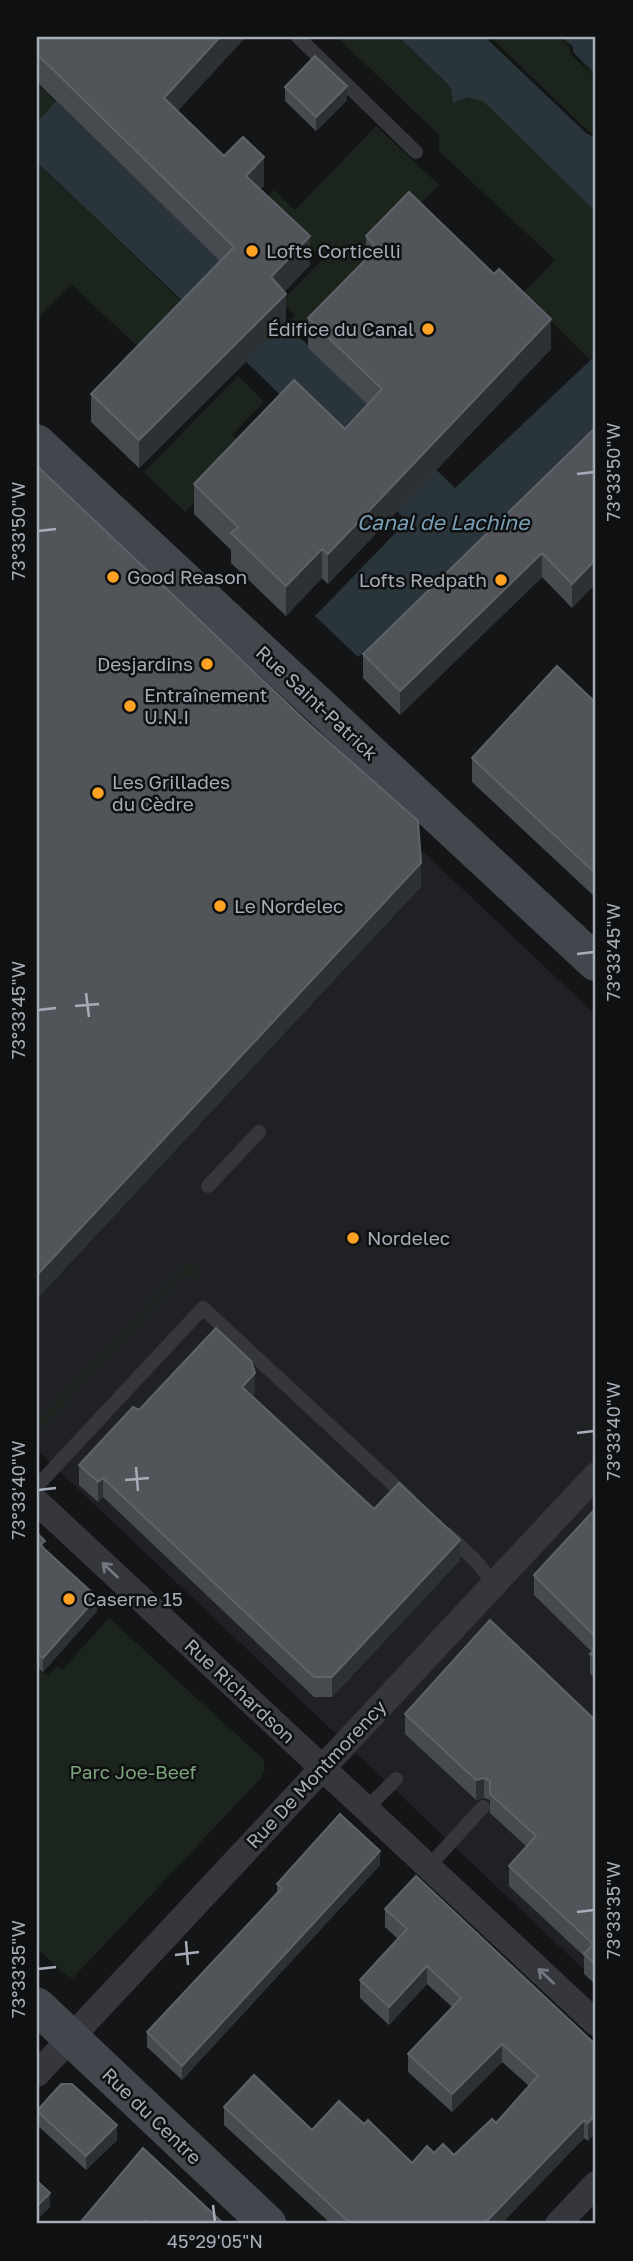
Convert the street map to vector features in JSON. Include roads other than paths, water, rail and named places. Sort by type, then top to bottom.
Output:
[{"type":"main road","name":"Rue Saint-Patrick","points":[[37,443],[596,964]]},
{"type":"main road","name":"Rue du Centre","points":[[37,2006],[268,2224]]},
{"type":"street","name":"Rue De Montmorency","points":[[37,2074],[596,1475]]},
{"type":"street","name":"Rue Richardson","points":[[37,1502],[368,1807],[596,2023]]},
{"type":"street","points":[[558,2224],[596,2185]]},
{"type":"lane","points":[[298,37],[416,152]]},
{"type":"lane","points":[[208,1186],[259,1132]]},
{"type":"lane","points":[[37,1486],[203,1308],[416,1506]]},
{"type":"lane","points":[[436,1524],[475,1560],[495,1585]]},
{"type":"lane","points":[[368,1807],[396,1779]]},
{"type":"lane","points":[[429,1866],[484,1807]]},
{"type":"water","points":[[399,37],[485,37],[586,133],[596,138],[596,212],[483,101],[467,97],[453,103],[451,88]]},
{"type":"water","points":[[563,37],[596,37],[596,74],[573,52],[573,47]]},
{"type":"water","name":"Canal de Lachine","points":[[56,101],[455,488],[596,355],[596,427],[358,657],[315,616],[407,521],[261,376],[37,162],[37,122]]},
{"type":"place","name":"Lofts Corticelli","points":[[252,251]]},
{"type":"place","name":"Édifice du Canal","points":[[428,329]]},
{"type":"place","name":"Good Reason","points":[[113,577]]},
{"type":"place","name":"Lofts Redpath","points":[[501,580]]},
{"type":"place","name":"Desjardins","points":[[207,664]]},
{"type":"place","name":"Entraînement U.N.I","points":[[130,706]]},
{"type":"place","name":"Les Grillades du Cèdre","points":[[98,793]]},
{"type":"place","name":"Le Nordelec","points":[[220,906]]},
{"type":"place","name":"Nordelec","points":[[353,1238]]},
{"type":"place","name":"Caserne 15","points":[[69,1599]]},
{"type":"park label","name":"Parc Joe-Beef","points":[[133,1772]]}]
